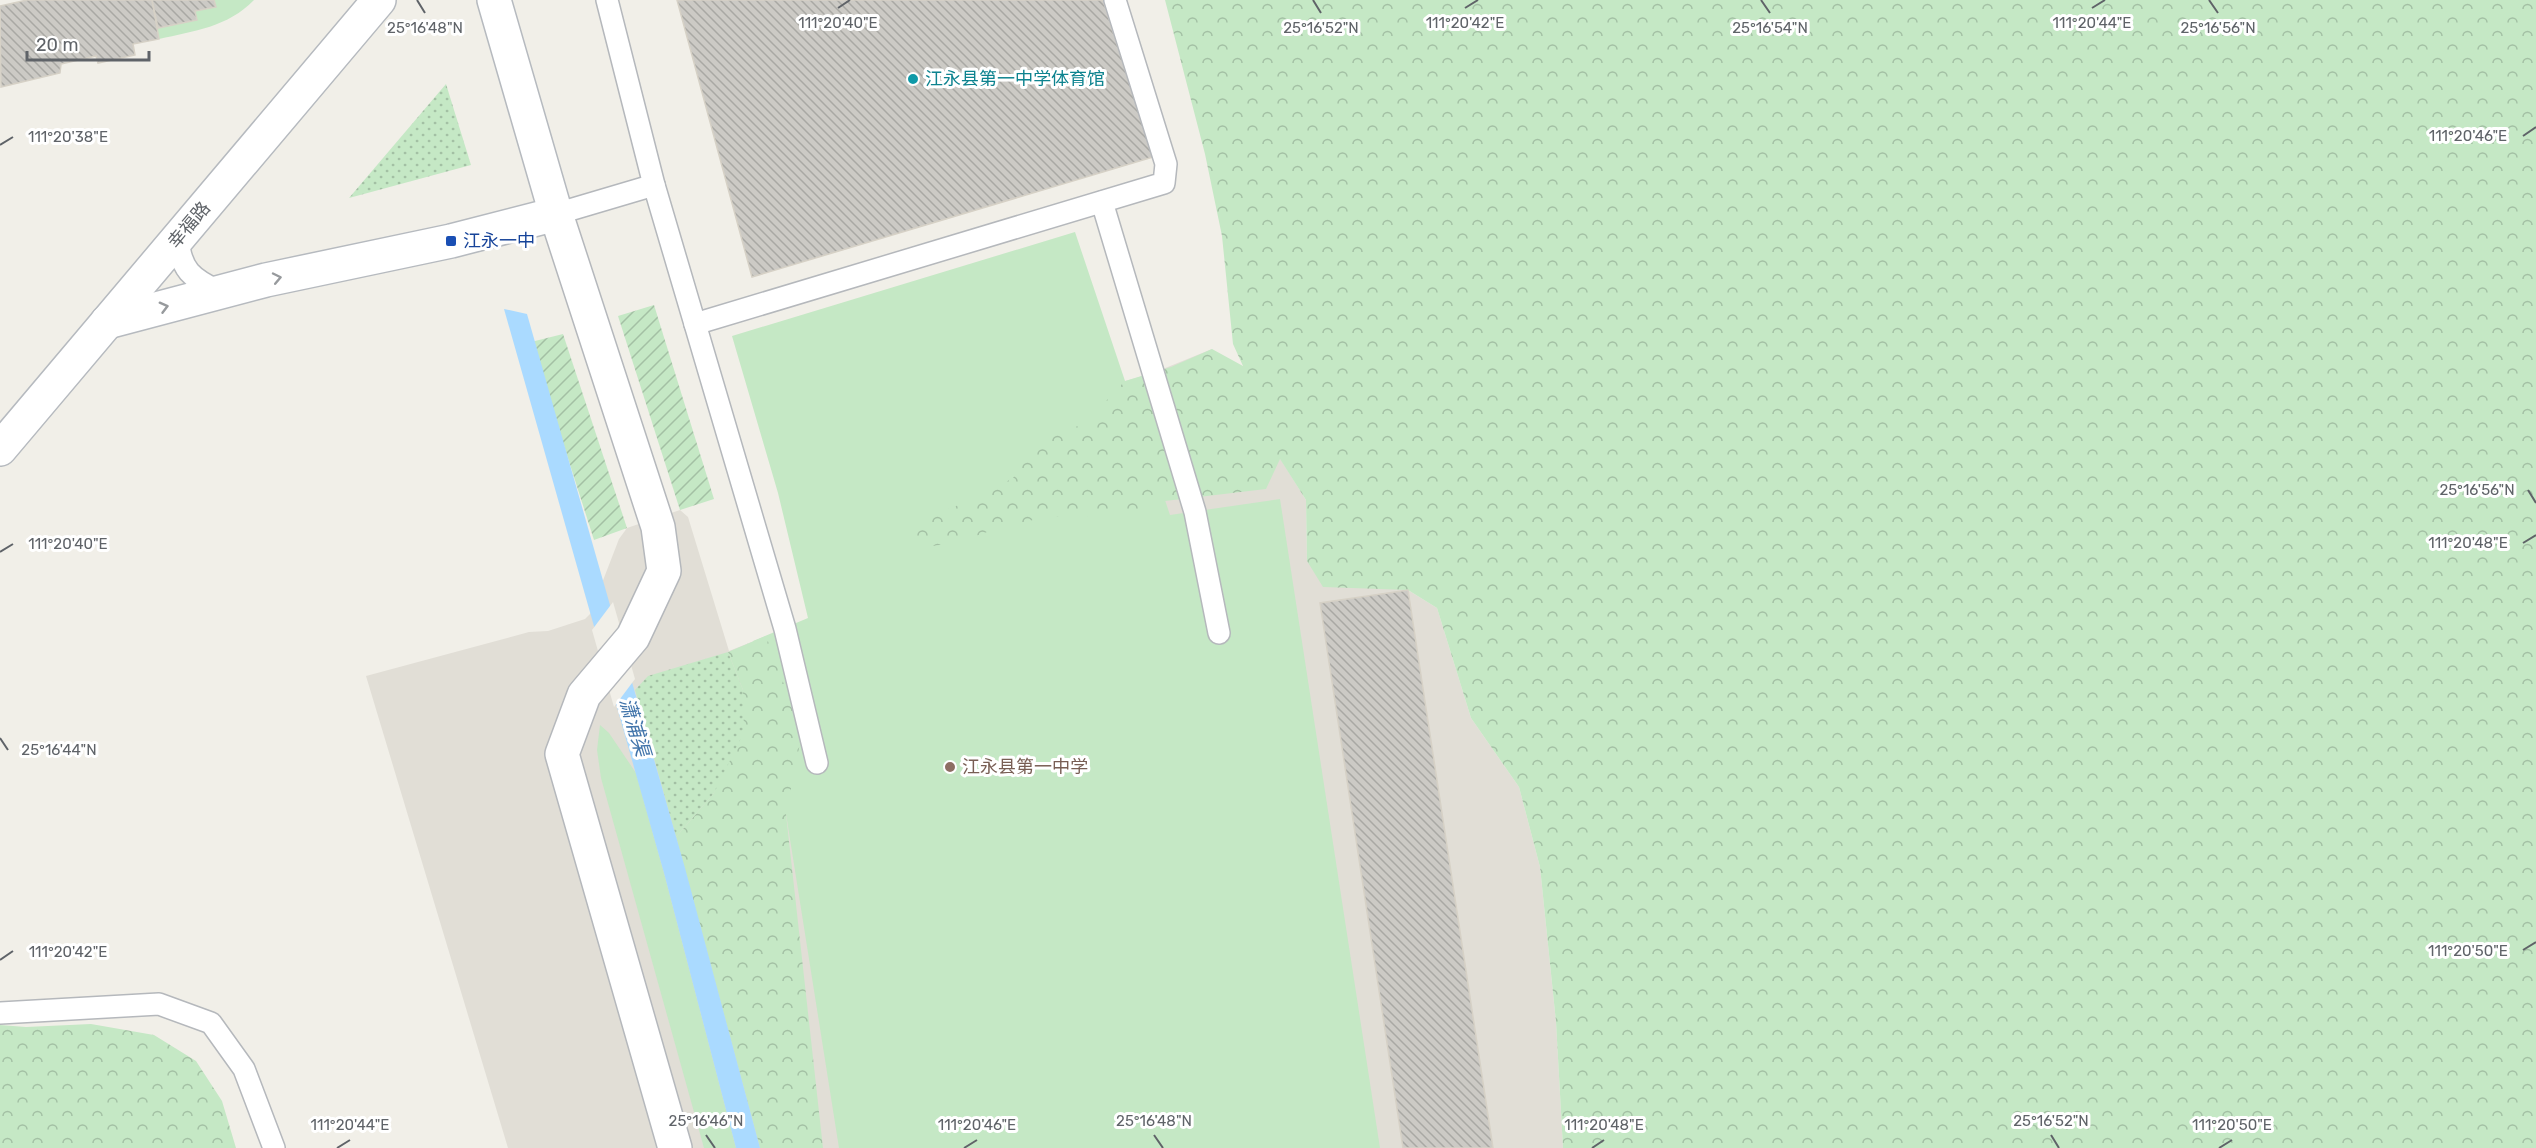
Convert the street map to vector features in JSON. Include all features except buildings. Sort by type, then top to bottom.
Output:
[{"type":"main road","name":"幸福路","points":[[0,449],[379,0]]},
{"type":"main road","points":[[494,0],[556,214],[658,527],[664,571],[633,637],[584,694],[562,754],[675,1148]]},
{"type":"main road","points":[[107,322],[266,280],[451,241],[556,214]]},
{"type":"lane","points":[[607,0],[654,185],[785,629],[817,762]]},
{"type":"lane","points":[[695,324],[1164,183],[1166,164],[1115,0]]},
{"type":"lane","points":[[556,214],[654,185]]},
{"type":"lane","points":[[1102,202],[1195,512],[1219,633]]},
{"type":"lane","points":[[178,237],[179,254],[184,268],[201,283],[220,292]]},
{"type":"lane","points":[[0,1012],[159,1004],[211,1023],[244,1069],[274,1148]]},
{"type":"shaded area","name":"江永县第一中学","points":[[1212,349],[1306,500],[1307,561],[1408,590],[1437,608],[1471,718],[1519,787],[1540,867],[1556,1022],[1563,1148],[508,1148],[366,676],[529,632],[548,631],[585,619],[590,614],[619,539],[627,528],[680,510],[688,517],[729,651],[802,622],[859,593],[1088,392],[1153,373]]},
{"type":"green space","points":[[152,0],[254,0],[233,16],[210,27],[159,39]]},
{"type":"green space","points":[[1165,0],[2536,0],[2536,1148],[1563,1148],[1556,1022],[1540,867],[1519,787],[1471,718],[1437,608],[1408,590],[1323,587],[1307,561],[1306,500],[1280,459],[1266,489],[1165,501],[1133,511],[1092,516],[1048,517],[1004,526],[959,542],[926,547],[912,531],[941,512],[976,498],[1013,478],[1042,438],[1084,424],[1125,381],[1171,367],[1212,349],[1243,366],[1233,344],[1222,236],[1205,154]]},
{"type":"green space","points":[[446,84],[471,165],[349,198]]},
{"type":"green space","points":[[1075,232],[1170,515],[1280,499],[1380,1148],[839,1148],[786,814],[753,641],[808,618],[778,493],[732,336]]},
{"type":"green space","points":[[654,305],[714,499],[680,510],[618,316]]},
{"type":"green space","points":[[563,334],[627,528],[594,540],[531,342]]},
{"type":"green space","points":[[766,636],[802,733],[786,814],[823,1148],[760,1148],[676,837],[714,793],[743,690],[728,652]]},
{"type":"green space","points":[[728,652],[743,690],[744,732],[714,793],[676,837],[635,690],[648,676]]},
{"type":"green space","points":[[600,725],[609,733],[636,773],[736,1148],[704,1148],[601,778],[597,750]]},
{"type":"green space","points":[[91,1024],[154,1035],[196,1061],[222,1101],[236,1148],[0,1148],[0,1025],[26,1027]]},
{"type":"water","name":"潇浦渠","points":[[504,309],[527,314],[685,868],[760,1148],[736,1148],[664,873]]},
{"type":"pier","points":[[613,602],[635,679],[614,707],[592,630]]},
{"type":"place","name":"江永县第一中学体育馆","points":[[913,79]]},
{"type":"place","name":"江永一中","points":[[451,241]]},
{"type":"place","name":"江永县第一中学","points":[[950,767]]}]
